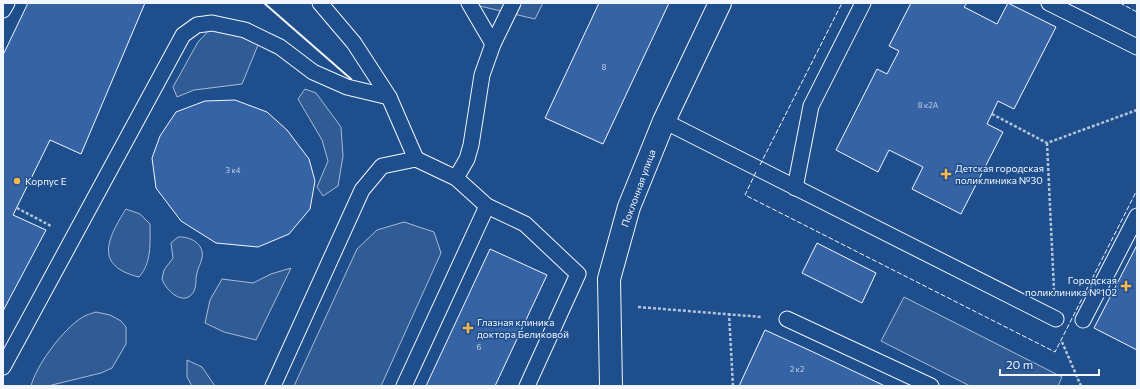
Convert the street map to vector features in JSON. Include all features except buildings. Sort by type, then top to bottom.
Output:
[{"type":"street","name":"Поклонная улица","points":[[611,386],[609,279],[629,207],[664,121],[720,3]]},
{"type":"lane","points":[[3,10],[7,3]]},
{"type":"lane","points":[[320,3],[354,42],[389,97],[416,159]]},
{"type":"lane","points":[[469,3],[493,44]]},
{"type":"lane","points":[[456,178],[467,159],[471,145],[482,75],[493,44],[513,3]]},
{"type":"lane","points":[[795,188],[811,106],[863,3]]},
{"type":"lane","points":[[1049,3],[1137,47]]},
{"type":"lane","points":[[3,367],[183,35],[197,25],[212,24],[245,30],[280,47],[313,72],[348,87],[389,97]]},
{"type":"lane","points":[[664,121],[1056,319]]},
{"type":"lane","points":[[273,386],[362,190],[382,166],[416,159],[456,178],[487,206],[525,224],[578,274],[527,386]]},
{"type":"lane","points":[[404,386],[487,206]]},
{"type":"lane","points":[[1083,320],[1137,216]]},
{"type":"lane","points":[[787,319],[931,386]]},
{"type":"path","points":[[992,114],[1047,143],[1137,110]]},
{"type":"path","points":[[1047,143],[1056,319],[1061,340],[1081,386]]},
{"type":"path","points":[[17,208],[74,238]]},
{"type":"path","points":[[609,305],[729,313],[787,319]]},
{"type":"path","points":[[729,313],[733,386]]},
{"type":"shaded area","points":[[467,3],[543,3],[535,19]]},
{"type":"shaded area","points":[[212,27],[243,32],[258,45],[242,84],[194,90],[177,97],[173,87],[198,42]]},
{"type":"shaded area","points":[[305,89],[316,93],[341,127],[343,156],[338,186],[323,196],[317,187],[328,161],[322,140],[298,99]]},
{"type":"shaded area","points":[[126,209],[140,214],[150,224],[148,259],[139,277],[125,272],[115,266],[110,259],[108,250],[114,231]]},
{"type":"shaded area","points":[[404,222],[434,232],[441,253],[381,386],[294,386],[357,249],[377,230]]},
{"type":"shaded area","points":[[178,237],[187,238],[196,242],[202,253],[202,260],[196,275],[195,289],[190,296],[186,298],[181,298],[172,293],[164,284],[162,279],[164,270],[173,258],[171,243]]},
{"type":"shaded area","points":[[291,268],[256,340],[224,332],[205,323],[210,300],[222,279],[253,283],[271,274]]},
{"type":"shaded area","points":[[904,297],[1062,377],[1058,386],[970,386],[881,341]]},
{"type":"shaded area","points":[[96,312],[110,315],[121,321],[126,327],[126,344],[112,368],[101,373],[48,386],[31,386],[43,360],[63,334],[79,319]]},
{"type":"shaded area","points":[[187,360],[202,367],[215,386],[192,386],[187,377]]},
{"type":"fence","points":[[760,165],[842,3]]},
{"type":"fence","points":[[1120,3],[1137,12]]},
{"type":"fence","points":[[756,172],[745,195],[1055,352],[1137,190]]},
{"type":"wall","points":[[264,3],[351,79]]},
{"type":"place","name":"Детская городская поликлиника №30","points":[[946,174]]},
{"type":"place","name":"Корпус E","points":[[17,181]]},
{"type":"place","name":"Городская поликлиника №102","points":[[1126,286]]},
{"type":"place","name":"Глазная клиника доктора Беликовой","points":[[468,328]]}]
